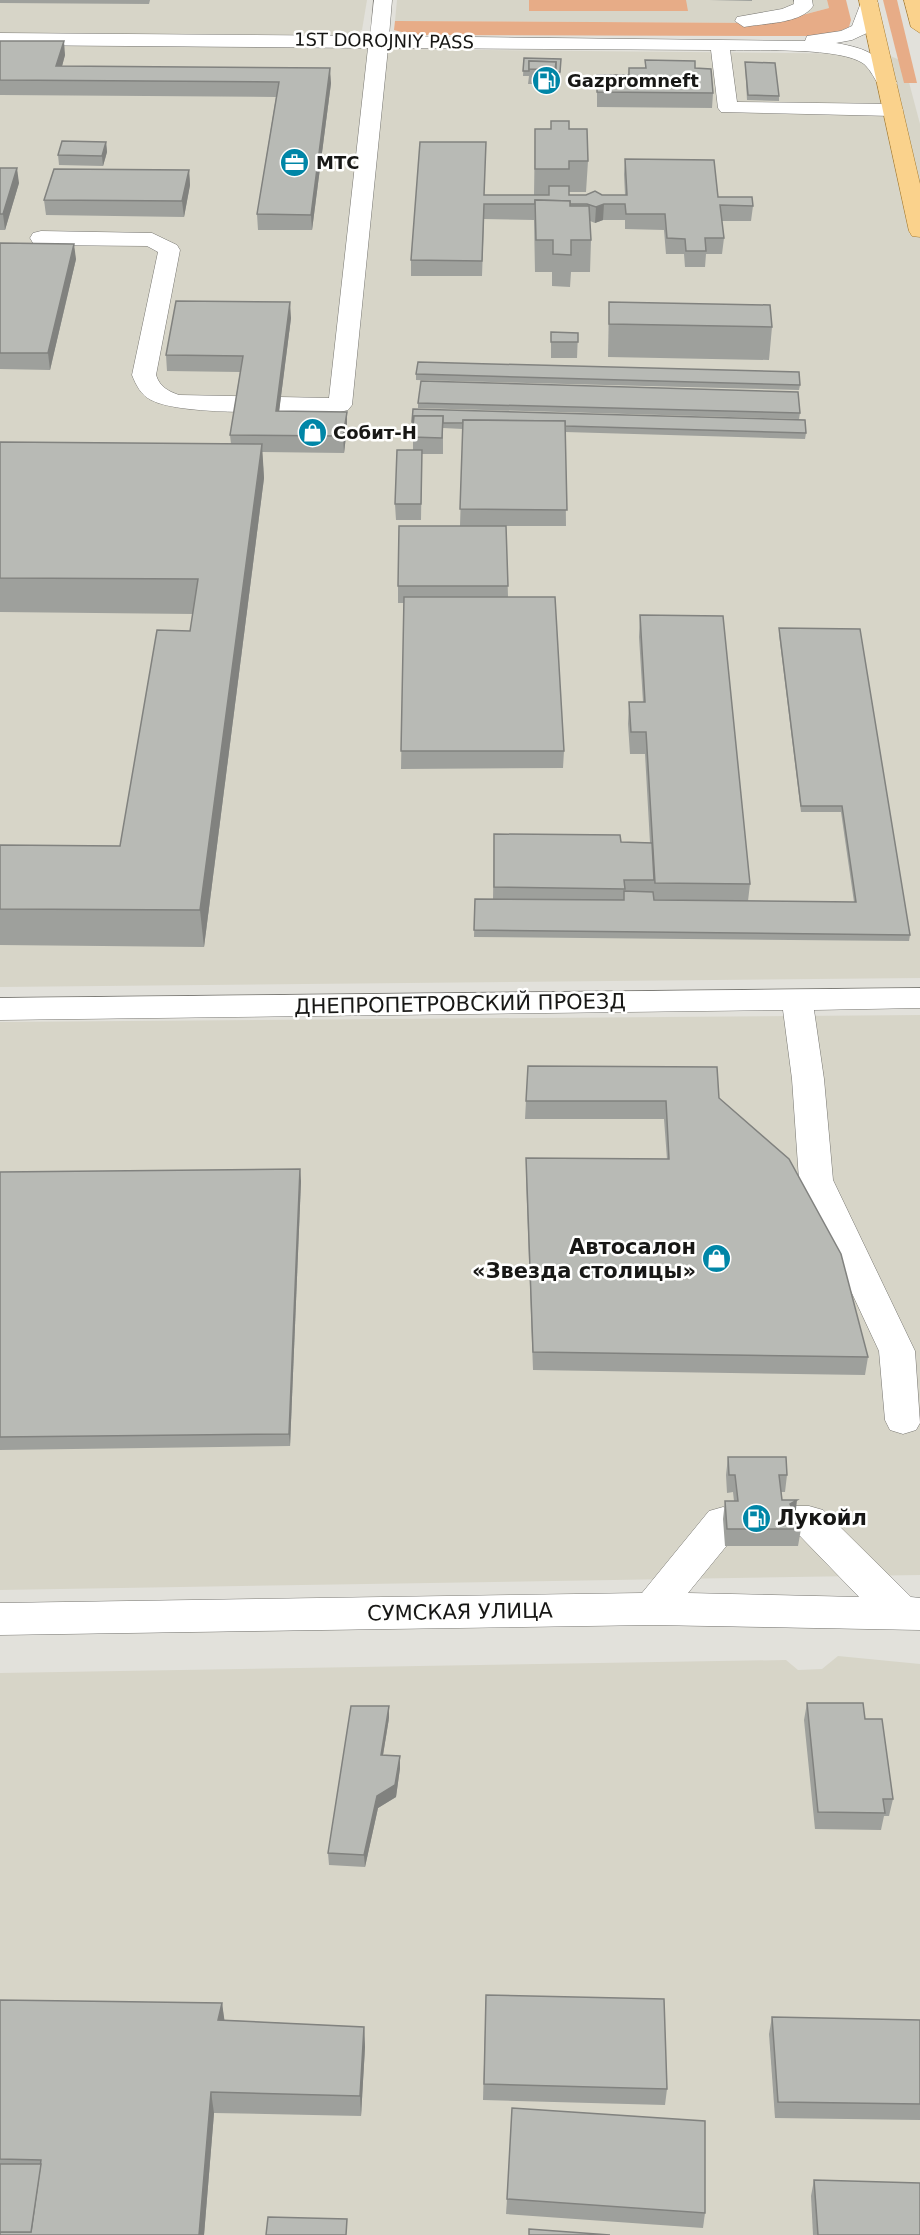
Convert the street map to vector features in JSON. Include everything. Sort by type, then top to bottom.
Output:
[{"type":"main road","points":[[914,0],[920,27]]},
{"type":"main road","points":[[868,2],[920,231]]},
{"type":"street","points":[[41,238],[152,240],[169,250],[144,375],[147,386],[156,396],[178,402],[195,403],[340,405],[382,0]]},
{"type":"street","points":[[764,17],[791,3],[791,0]]},
{"type":"street","points":[[758,45],[743,14],[764,17],[787,14],[804,6],[803,0]]},
{"type":"street","points":[[758,45],[854,33],[862,25],[868,2]]},
{"type":"street","name":"1ST DOROJNIY PASS","points":[[0,39],[758,45]]},
{"type":"street","points":[[433,42],[493,62]]},
{"type":"street","points":[[589,63],[631,45]]},
{"type":"street","points":[[720,45],[728,108],[893,110]]},
{"type":"street","points":[[758,45],[844,51],[861,55],[876,66],[887,83]]},
{"type":"street","name":"ДНЕПРОПЕТРОВСКИЙ ПРОЕЗД","points":[[0,1009],[920,998]]},
{"type":"street","points":[[796,1000],[808,1078],[816,1180],[897,1351],[903,1420]]},
{"type":"street","points":[[788,1521],[809,1521],[910,1614]]},
{"type":"street","points":[[652,1609],[723,1522]]},
{"type":"street","name":"СУМСКАЯ УЛИЦА","points":[[0,1619],[652,1609],[910,1614]]},
{"type":"shaded area","points":[[0,0],[367,0],[362,30],[349,35],[0,34]]},
{"type":"shaded area","points":[[397,0],[827,0],[829,8],[772,23],[395,21]]},
{"type":"shaded area","points":[[529,0],[686,0],[688,11],[529,11]]},
{"type":"shaded area","points":[[827,0],[846,0],[851,20],[849,27],[831,35],[413,35],[394,30],[395,21],[772,23],[829,8]]},
{"type":"shaded area","points":[[883,0],[897,0],[917,83],[904,83]]},
{"type":"shaded area","points":[[0,45],[885,54],[900,60],[906,71],[920,124],[920,978],[0,987]]},
{"type":"shaded area","points":[[920,1015],[920,1575],[0,1590],[0,1022]]},
{"type":"shaded area","points":[[838,1656],[920,1664],[920,2235],[0,2235],[0,1673],[786,1660],[798,1670],[822,1669]]},
{"type":"building","points":[[0,41],[64,41],[56,66],[330,68],[311,215],[257,214],[279,82],[0,80]]},
{"type":"building","points":[[524,58],[561,59],[560,72],[556,72],[556,62],[529,61],[529,71],[523,71]]},
{"type":"building","points":[[645,60],[695,61],[695,68],[711,69],[713,93],[597,92],[597,75],[629,75],[629,68],[646,68]]},
{"type":"building","points":[[529,61],[556,62],[555,70],[529,69]]},
{"type":"building","points":[[745,62],[775,63],[779,96],[748,95]]},
{"type":"building","points":[[551,121],[569,121],[569,129],[587,129],[588,161],[569,161],[569,169],[535,169],[535,129],[551,129]]},
{"type":"building","points":[[62,141],[106,142],[102,156],[58,155]]},
{"type":"building","points":[[420,142],[486,142],[484,195],[549,195],[549,186],[569,186],[569,195],[586,195],[595,191],[602,195],[627,195],[625,159],[714,160],[718,197],[752,197],[753,206],[720,205],[724,238],[705,238],[706,251],[686,251],[685,239],[667,238],[665,214],[626,214],[625,204],[604,204],[596,207],[587,204],[570,204],[570,201],[535,200],[535,204],[484,204],[482,261],[411,260]]},
{"type":"building","points":[[0,168],[17,168],[3,214],[0,214]]},
{"type":"building","points":[[54,169],[189,170],[182,201],[44,200]]},
{"type":"building","points":[[535,200],[570,201],[570,206],[589,206],[591,240],[571,240],[571,255],[553,254],[553,240],[536,240]]},
{"type":"building","points":[[0,243],[74,244],[48,353],[0,353]]},
{"type":"building","points":[[176,301],[290,302],[276,411],[347,412],[343,436],[230,435],[243,356],[166,355]]},
{"type":"building","points":[[609,302],[770,305],[772,327],[609,324]]},
{"type":"building","points":[[551,332],[578,333],[578,342],[551,342]]},
{"type":"building","points":[[418,362],[799,372],[800,385],[416,374]]},
{"type":"building","points":[[421,381],[798,392],[800,413],[418,403]]},
{"type":"building","points":[[413,409],[805,420],[806,433],[565,426],[565,421],[463,420],[463,423],[443,423],[443,416],[414,416],[412,422]]},
{"type":"building","points":[[414,416],[443,416],[442,438],[412,437]]},
{"type":"building","points":[[463,420],[565,421],[567,510],[460,509]]},
{"type":"building","points":[[0,442],[262,444],[200,910],[0,909],[0,845],[120,846],[157,630],[190,631],[198,579],[0,578]]},
{"type":"building","points":[[397,450],[422,450],[421,504],[395,504]]},
{"type":"building","points":[[399,526],[506,526],[508,586],[398,586]]},
{"type":"building","points":[[404,597],[555,597],[564,751],[401,751]]},
{"type":"building","points":[[640,615],[723,616],[750,884],[655,883],[646,732],[631,732],[629,702],[645,702]]},
{"type":"building","points":[[779,628],[860,629],[910,935],[474,930],[475,899],[624,900],[624,891],[653,892],[654,900],[856,902],[842,806],[801,806]]},
{"type":"building","points":[[494,834],[620,835],[621,842],[652,843],[654,880],[624,880],[625,889],[494,887]]},
{"type":"building","points":[[528,1066],[717,1067],[719,1098],[789,1159],[841,1254],[868,1357],[533,1352],[526,1158],[669,1159],[666,1101],[526,1101]]},
{"type":"building","points":[[300,1169],[289,1434],[0,1437],[0,1172]]},
{"type":"building","points":[[728,1457],[786,1457],[787,1475],[779,1475],[782,1500],[797,1500],[790,1504],[801,1529],[727,1529],[725,1501],[738,1501],[735,1475],[729,1475]]},
{"type":"building","points":[[807,1703],[863,1703],[865,1719],[882,1719],[893,1799],[883,1799],[885,1813],[818,1812]]},
{"type":"building","points":[[351,1706],[389,1706],[381,1755],[400,1756],[395,1785],[377,1796],[364,1855],[328,1853]]},
{"type":"building","points":[[486,1995],[664,1999],[667,2089],[484,2084]]},
{"type":"building","points":[[0,2000],[222,2003],[218,2020],[364,2027],[360,2096],[211,2092],[199,2235],[0,2235],[0,2232],[31,2232],[41,2160],[0,2159]]},
{"type":"building","points":[[772,2017],[920,2020],[920,2104],[778,2102]]},
{"type":"building","points":[[512,2108],[705,2121],[705,2213],[507,2199]]},
{"type":"building","points":[[0,2164],[41,2164],[31,2232],[0,2232]]},
{"type":"building","points":[[814,2180],[920,2183],[920,2235],[818,2235]]},
{"type":"building","points":[[268,2217],[347,2219],[346,2235],[266,2235]]},
{"type":"building","points":[[529,2229],[610,2235],[529,2235]]},
{"type":"place","name":"Gazpromneft","points":[[546,81]]},
{"type":"place","name":"МТС","points":[[295,163]]},
{"type":"place","name":"Собит-Н","points":[[312,433]]},
{"type":"place","name":"Автосалон «Звезда столицы»","points":[[717,1259]]},
{"type":"place","name":"Лукойл","points":[[756,1518]]}]
